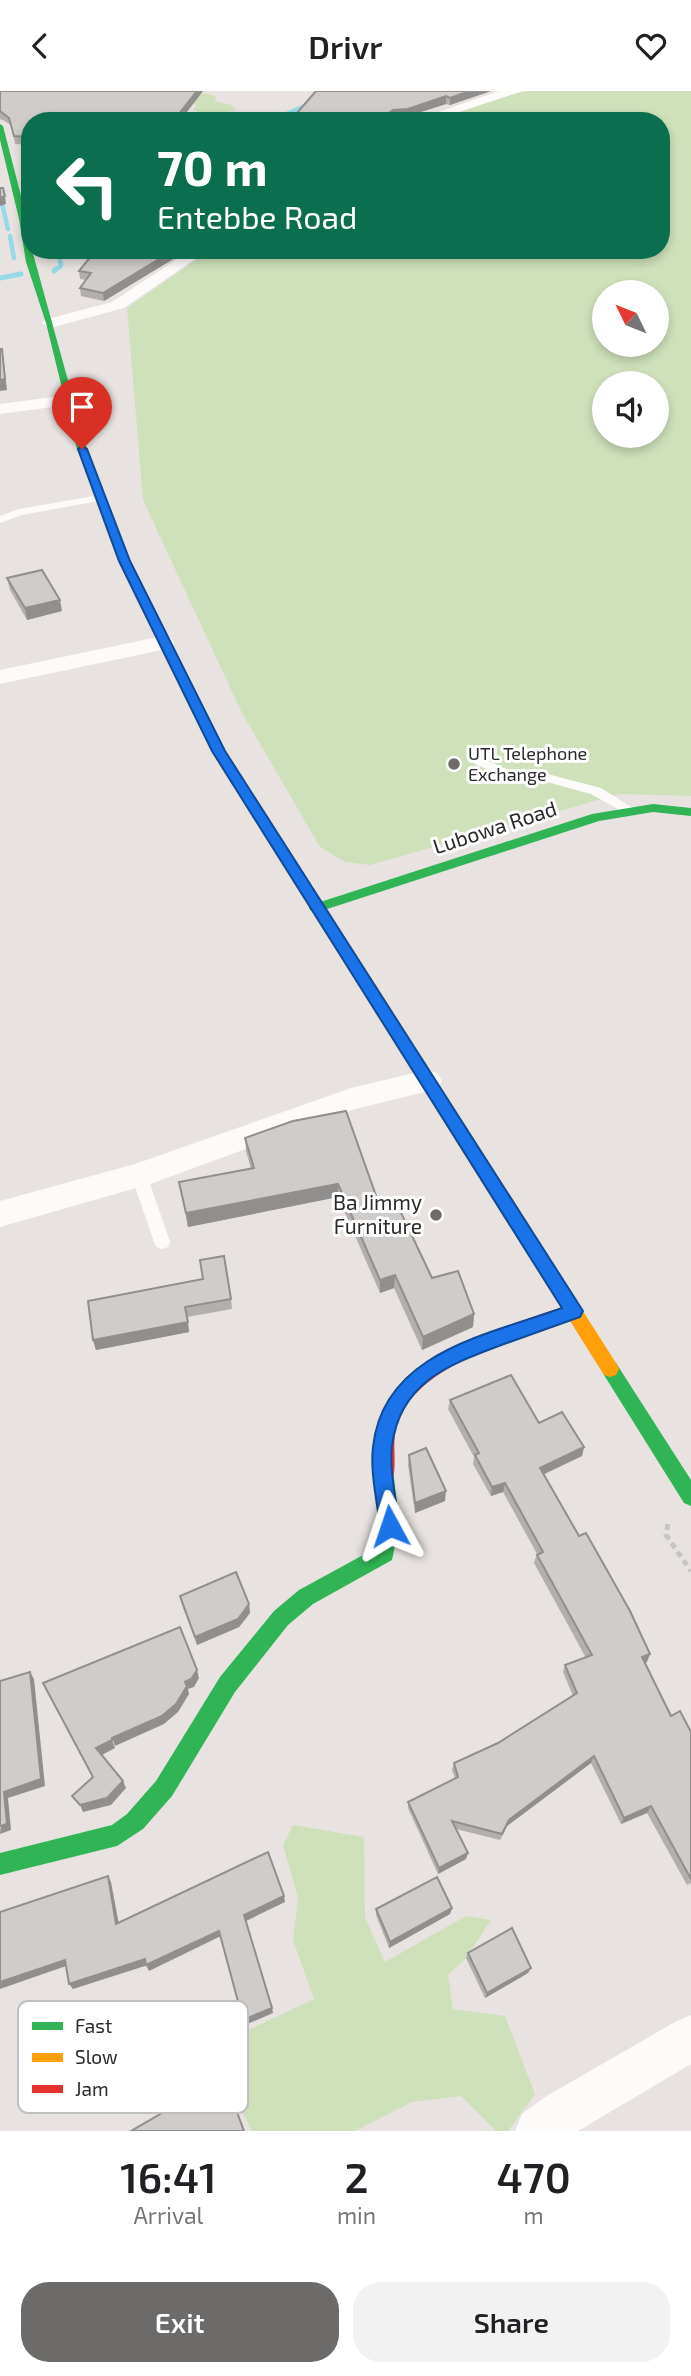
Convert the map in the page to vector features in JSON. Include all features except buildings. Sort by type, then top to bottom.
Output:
[{"type":"main road","points":[[0,126],[21,211]]},
{"type":"main road","points":[[30,259],[100,498],[125,561],[163,643],[219,751],[691,1497]]},
{"type":"main road","name":"Lubowa Road","points":[[316,908],[597,817],[653,808],[691,812]]},
{"type":"main road","points":[[0,1864],[117,1835],[144,1815],[173,1775],[222,1693],[283,1616],[320,1585],[376,1560],[385,1553],[390,1526],[382,1448],[390,1412],[406,1389],[422,1373],[448,1357],[574,1311]]},
{"type":"street","points":[[445,112],[488,97],[517,91]]},
{"type":"street","points":[[50,323],[118,305],[187,259]]},
{"type":"street","points":[[0,409],[69,400]]},
{"type":"street","points":[[0,677],[163,643]]},
{"type":"street","points":[[0,1214],[139,1175],[351,1099],[427,1081]]},
{"type":"street","points":[[539,2131],[562,2114],[691,2038]]},
{"type":"lane","points":[[0,520],[19,512],[100,498]]},
{"type":"lane","points":[[479,761],[509,775],[536,775],[597,791],[630,810]]},
{"type":"lane","points":[[139,1175],[162,1241]]},
{"type":"green space","points":[[153,91],[209,94],[216,97],[215,101],[232,105],[236,110],[199,112],[193,110],[197,105]]},
{"type":"green space","points":[[530,91],[691,91],[691,796],[619,794],[370,865],[345,862],[320,847],[241,711],[143,500],[127,308],[197,259],[670,259],[670,112],[452,112],[504,95]]},
{"type":"green space","points":[[293,1825],[364,1837],[365,1918],[385,1962],[466,1916],[491,1920],[466,1958],[448,1975],[453,2009],[505,2016],[535,2094],[508,2131],[496,2131],[461,2096],[412,2102],[355,2131],[252,2131],[243,2113],[248,2113],[248,2030],[314,1999],[293,1940],[298,1898],[283,1845]]},
{"type":"waterway","points":[[291,112],[309,104]]},
{"type":"waterway","points":[[0,195],[8,229]]},
{"type":"waterway","points":[[10,236],[14,258]]},
{"type":"waterway","points":[[56,269],[54,271],[61,266],[60,259]]},
{"type":"waterway","points":[[0,278],[21,274]]},
{"type":"traffic: fast","points":[[0,126],[21,211]]},
{"type":"traffic: fast","points":[[30,259],[50,323],[82,449],[90,469]]},
{"type":"traffic: fast","points":[[316,908],[597,817],[653,808],[691,812]]},
{"type":"traffic: fast","points":[[610,1369],[691,1497]]},
{"type":"traffic: fast","points":[[0,1864],[117,1835],[150,1806],[164,1789],[228,1684],[281,1618],[306,1597],[385,1553],[389,1527],[384,1478]]},
{"type":"traffic: slow","points":[[90,469],[125,561],[219,751],[321,912]]},
{"type":"traffic: slow","points":[[469,1146],[610,1369]]},
{"type":"traffic: jam","points":[[321,912],[469,1146]]},
{"type":"traffic: jam","points":[[384,1478],[383,1448],[387,1424],[397,1403],[410,1386],[428,1372],[472,1349],[574,1311]]},
{"type":"place","name":"UTL Telephone Exchange","points":[[454,764]]},
{"type":"place","name":"Ba Jimmy Furniture","points":[[436,1215]]},
{"type":"route","points":[[82,449],[125,561],[163,643],[219,751],[316,908],[574,1311],[448,1357],[422,1373],[406,1389],[390,1412],[382,1448],[390,1526]]}]
